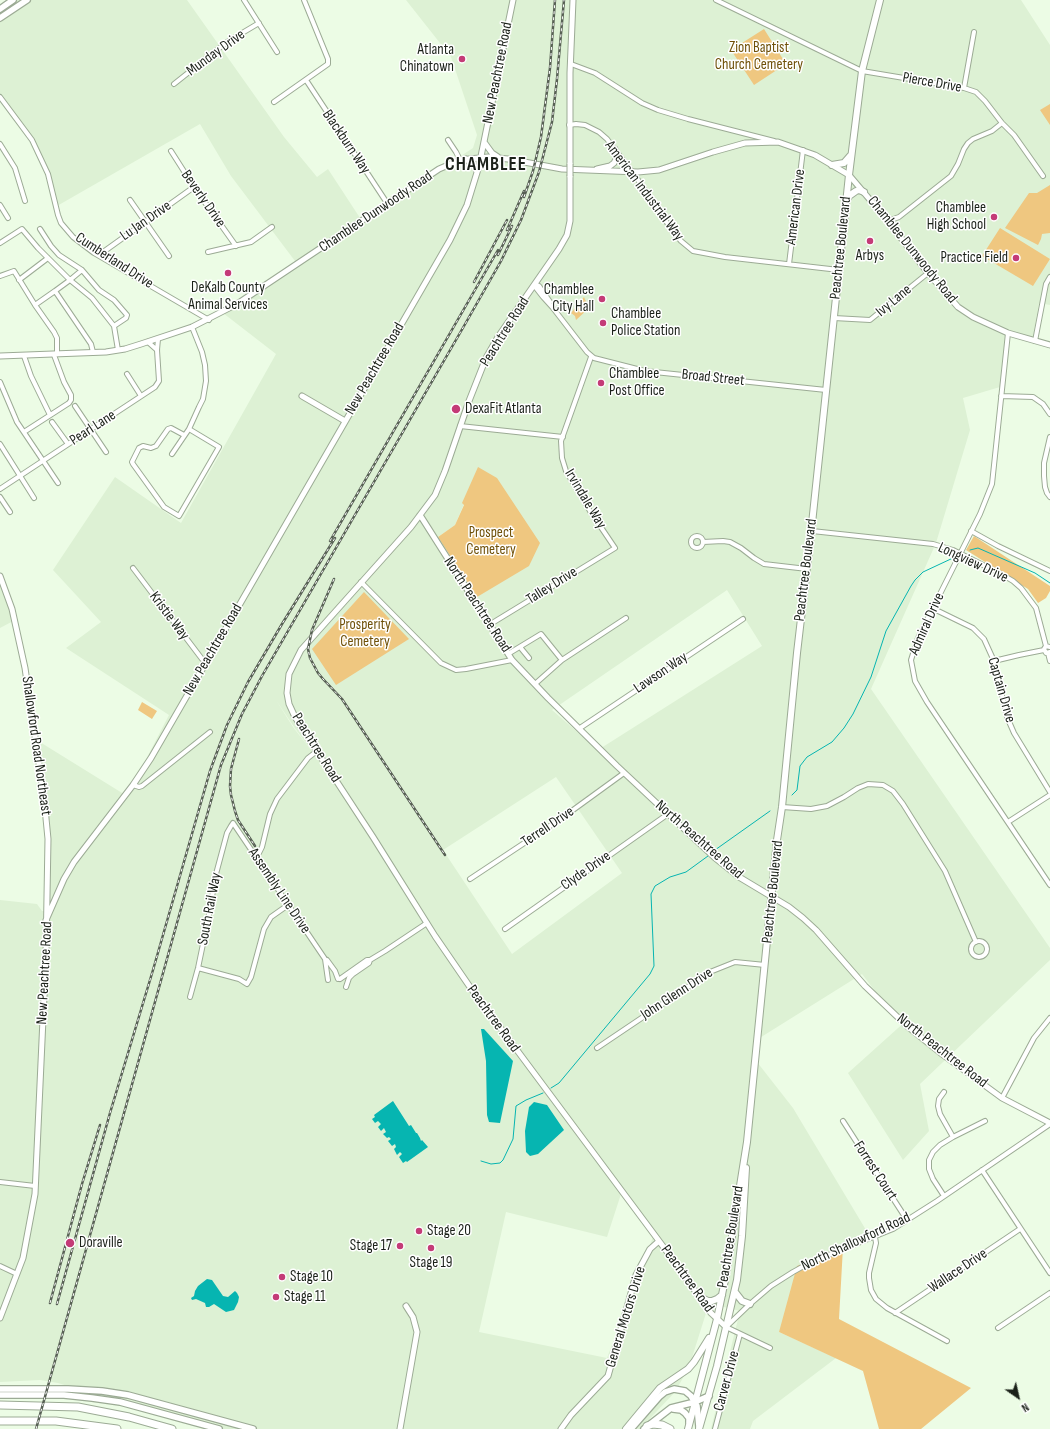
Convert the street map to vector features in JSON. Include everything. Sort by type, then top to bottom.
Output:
[{"type":"highway","name":"Peachtree Boulevard","points":[[699,1429],[709,1396],[735,1292],[740,1265],[747,1142],[848,175],[852,155],[862,71],[880,0]]},
{"type":"highway","points":[[832,165],[844,163],[852,155]]},
{"type":"highway","points":[[846,204],[848,198],[856,191],[859,190],[864,192]]},
{"type":"highway","name":"Peachtree Boulevard","points":[[713,1332],[722,1295],[747,1142]]},
{"type":"highway","points":[[735,1292],[742,1301],[750,1304]]},
{"type":"highway","points":[[700,1298],[712,1301],[722,1295]]},
{"type":"highway","points":[[688,1426],[713,1332]]},
{"type":"highway","points":[[626,1429],[660,1388],[688,1369],[713,1332]]},
{"type":"highway","points":[[0,1405],[78,1407],[129,1417],[172,1429]]},
{"type":"highway","points":[[0,1422],[56,1421],[117,1429]]},
{"type":"highway","points":[[646,1428],[654,1424],[662,1425],[670,1429]]},
{"type":"main road","points":[[0,9],[13,0]]},
{"type":"main road","points":[[0,18],[27,0]]},
{"type":"main road","points":[[0,1389],[68,1389],[102,1391],[128,1395],[253,1429]]},
{"type":"main road","points":[[631,1429],[659,1397],[670,1390],[685,1391],[695,1402],[698,1410],[699,1429]]},
{"type":"main road","points":[[0,1395],[64,1395],[120,1402],[219,1429]]},
{"type":"main road","points":[[646,1428],[671,1408],[695,1402],[709,1396]]},
{"type":"main road","points":[[671,1408],[684,1412],[689,1418],[688,1426]]},
{"type":"street","points":[[244,0],[278,52]]},
{"type":"street","points":[[274,102],[328,64],[328,59],[304,0]]},
{"type":"street","name":"New Peachtree Road","points":[[0,1318],[1,1310],[23,1258],[29,1230],[35,1186],[46,920],[64,879],[74,862],[133,785],[151,758],[450,240],[467,205],[481,157],[513,0]]},
{"type":"street","name":"Peachtree Road","points":[[573,0],[570,125],[570,221],[568,233],[559,249],[498,337],[486,358],[435,495],[420,516],[301,650],[289,674],[287,693],[289,704],[295,717],[427,923],[470,987],[700,1298],[717,1319],[726,1327]]},
{"type":"street","name":"Pierce Drive","points":[[716,0],[862,71],[964,88],[976,92],[1019,141],[1043,176]]},
{"type":"street","name":"Munday Drive","points":[[174,84],[227,42],[259,23]]},
{"type":"street","points":[[964,88],[974,32]]},
{"type":"street","points":[[571,64],[595,72],[642,103],[658,110],[778,142]]},
{"type":"street","name":"Blackburn Way","points":[[306,80],[387,204]]},
{"type":"street","name":"Cumberland Drive","points":[[0,97],[25,130],[44,164],[61,223],[73,237],[99,255],[209,320]]},
{"type":"street","points":[[890,224],[951,176],[968,143],[992,131],[1002,123]]},
{"type":"street","name":"American Industrial Way","points":[[570,125],[582,124],[590,127],[605,137],[632,172],[672,230],[681,241],[693,251],[725,257],[839,270]]},
{"type":"street","points":[[448,140],[460,160]]},
{"type":"street","points":[[484,142],[492,153],[499,158]]},
{"type":"street","name":"Chamblee Dunwoody Road","points":[[0,356],[24,356],[118,350],[158,339],[209,320],[271,282],[439,169],[460,160],[481,157],[499,158],[562,169],[632,172],[659,170],[712,152],[745,143],[778,142],[803,150],[848,175],[864,192],[928,273],[958,307],[973,317],[1008,333],[1050,344]]},
{"type":"street","points":[[0,144],[15,168],[25,201]]},
{"type":"street","points":[[589,170],[610,166],[614,163],[617,157],[615,149]]},
{"type":"street","name":"American Drive","points":[[789,264],[803,150]]},
{"type":"street","name":"Beverly Drive","points":[[170,151],[236,246]]},
{"type":"street","points":[[466,159],[475,167],[477,172]]},
{"type":"street","name":"Lu Jan Drive","points":[[99,255],[194,187]]},
{"type":"street","points":[[130,200],[146,220],[169,256]]},
{"type":"street","points":[[0,205],[8,218]]},
{"type":"street","points":[[208,252],[251,242],[272,227]]},
{"type":"street","points":[[0,243],[22,229],[70,280],[92,298],[115,326],[118,350]]},
{"type":"street","points":[[40,229],[59,255],[82,270],[99,290],[114,300],[127,315],[124,320],[115,326]]},
{"type":"street","points":[[19,280],[48,258]]},
{"type":"street","points":[[35,305],[82,270]]},
{"type":"street","points":[[0,276],[14,271],[57,338],[56,354],[64,382],[71,395],[69,404],[24,432]]},
{"type":"street","name":"Ivy Lane","points":[[834,318],[870,320],[928,273]]},
{"type":"street","points":[[1035,341],[1046,284],[1050,277]]},
{"type":"street","points":[[535,284],[539,286],[553,308],[591,357]]},
{"type":"street","points":[[55,291],[91,344],[93,352]]},
{"type":"street","points":[[172,454],[188,429],[203,399],[206,381],[202,352],[192,327]]},
{"type":"street","name":"Admiral Drive","points":[[1008,333],[992,484],[972,531],[934,609],[918,638],[911,660],[915,681],[927,702],[1050,885]]},
{"type":"street","name":"Pearl Lane","points":[[0,489],[155,387],[159,381],[157,350],[158,339]]},
{"type":"street","points":[[148,342],[157,350]]},
{"type":"street","points":[[24,356],[31,376],[50,416]]},
{"type":"street","name":"Broad Street","points":[[591,357],[645,371],[826,390]]},
{"type":"street","name":"Irvindale Way","points":[[591,357],[563,437],[561,447],[562,458],[566,471],[590,511],[616,548]]},
{"type":"street","points":[[127,374],[142,396]]},
{"type":"street","points":[[0,382],[17,422],[58,483]]},
{"type":"street","points":[[302,396],[345,421]]},
{"type":"street","points":[[1002,396],[1032,397],[1043,404],[1050,414]]},
{"type":"street","points":[[76,406],[106,452]]},
{"type":"street","points":[[52,422],[68,444]]},
{"type":"street","points":[[460,426],[563,437]]},
{"type":"street","points":[[184,435],[171,428],[168,429],[154,448],[143,446],[139,448],[132,462],[164,507],[179,516],[219,446],[188,429]]},
{"type":"street","points":[[1050,437],[1044,476],[1045,487],[1050,498]]},
{"type":"street","points":[[0,444],[34,498]]},
{"type":"street","points":[[0,497],[10,512]]},
{"type":"street","name":"North Peachtree Road","points":[[420,516],[512,660],[624,773],[714,857],[739,877],[789,907],[816,930],[882,1004],[942,1054],[1002,1098],[1050,1123]]},
{"type":"street","name":"Longview Drive","points":[[812,531],[933,544],[960,553],[1001,574],[1021,588],[1036,608],[1050,662]]},
{"type":"street","points":[[972,531],[998,546],[1050,571]]},
{"type":"street","points":[[703,542],[730,542],[742,548],[764,564],[807,569]]},
{"type":"street","name":"Talley Drive","points":[[490,625],[616,548]]},
{"type":"street","name":"Kristie Way","points":[[133,568],[202,659],[206,662]]},
{"type":"street","name":"Shallowford Road Northeast","points":[[0,576],[12,609],[25,668],[44,798],[48,839],[46,920]]},
{"type":"street","points":[[362,582],[441,664],[456,670],[512,660]]},
{"type":"street","name":"Captain Drive","points":[[934,609],[979,632],[984,639],[994,661],[1008,717],[1014,733],[1050,792]]},
{"type":"street","points":[[535,684],[562,660],[626,618]]},
{"type":"street","name":"Lawson Way","points":[[580,728],[743,619]]},
{"type":"street","points":[[508,654],[541,634],[562,660]]},
{"type":"street","points":[[520,647],[529,658]]},
{"type":"street","points":[[994,661],[1048,650]]},
{"type":"street","points":[[133,785],[140,787],[142,786],[210,732]]},
{"type":"street","points":[[259,853],[262,847],[270,814],[277,799],[308,758],[317,751]]},
{"type":"street","name":"Terrell Drive","points":[[470,879],[562,818],[624,773]]},
{"type":"street","points":[[782,807],[812,809],[827,806],[858,788],[868,784],[882,785],[893,791],[903,804],[945,871],[976,942]]},
{"type":"street","points":[[1008,822],[1050,796]]},
{"type":"street","name":"Clyde Drive","points":[[505,929],[668,814]]},
{"type":"street","name":"Assembly Line Drive","points":[[233,823],[339,979],[367,960],[370,960]]},
{"type":"street","name":"South Rail Way","points":[[190,997],[209,920],[216,874],[227,834],[233,823]]},
{"type":"street","points":[[198,968],[239,979],[247,984],[251,977],[264,929],[271,917],[288,905]]},
{"type":"street","points":[[346,987],[349,978],[369,963],[370,960],[427,923]]},
{"type":"street","points":[[976,942],[983,942],[987,946],[987,952],[981,957],[975,957],[972,953],[972,945],[976,942]]},
{"type":"street","name":"Assembly Line Drive","points":[[325,959],[328,980]]},
{"type":"street","name":"John Glenn Drive","points":[[596,1048],[710,972],[735,962],[765,965]]},
{"type":"street","points":[[1002,1098],[1034,1038],[1050,1018]]},
{"type":"street","points":[[944,1092],[939,1099],[938,1106],[940,1114],[953,1138]]},
{"type":"street","name":"Forrest Court","points":[[843,1121],[907,1220]]},
{"type":"street","points":[[944,1196],[933,1179],[929,1169],[929,1160],[933,1152],[940,1145],[985,1121]]},
{"type":"street","name":"North Shallowford Road","points":[[726,1327],[771,1286],[803,1266],[893,1229],[1050,1123]]},
{"type":"street","points":[[982,1170],[1050,1272]]},
{"type":"street","points":[[0,1182],[35,1186]]},
{"type":"street","name":"Wallace Drive","points":[[895,1313],[1020,1229]]},
{"type":"street","points":[[875,1237],[876,1243],[869,1273],[871,1290],[876,1299],[895,1313],[947,1341]]},
{"type":"street","name":"General Motors Drive","points":[[561,1429],[608,1376],[636,1275],[650,1249],[659,1241]]},
{"type":"street","points":[[0,1266],[17,1274]]},
{"type":"street","points":[[998,1328],[1050,1293]]},
{"type":"street","points":[[400,1429],[417,1332],[413,1317],[406,1306]]},
{"type":"street","points":[[726,1327],[770,1348]]},
{"type":"street","name":"Carver Drive","points":[[715,1429],[740,1334]]},
{"type":"shaded area","points":[[6,0],[187,0],[284,137],[317,177],[328,169],[362,221],[473,148],[477,135],[451,57],[406,0],[1021,0],[1050,45],[1050,305],[1039,303],[1033,337],[1018,334],[1008,329],[1000,387],[963,398],[970,430],[936,543],[871,689],[1050,948],[1050,960],[920,1084],[929,1131],[903,1160],[848,1073],[907,1020],[882,1000],[862,974],[758,1039],[757,1062],[793,1108],[869,1235],[825,1255],[779,1332],[836,1358],[753,1421],[750,1429],[711,1429],[740,1311],[720,1306],[707,1310],[689,1367],[675,1392],[640,1429],[213,1429],[176,1420],[58,1383],[40,1380],[0,1382],[0,900],[37,904],[42,911],[45,911],[46,833],[35,739],[127,796],[169,715],[66,648],[101,622],[53,570],[115,477],[181,523],[276,354],[223,313],[298,265],[231,176],[200,124],[57,206],[40,155],[0,99],[0,4]],"holes":[[[464,504],[539,543],[438,537],[455,525]],[[727,590],[762,646],[598,750],[552,710]],[[276,700],[314,754],[293,727]],[[556,777],[622,873],[512,954],[443,850]],[[621,1194],[653,1237],[607,1358],[479,1332],[506,1212],[607,1237]]]},
{"type":"shaded area","points":[[0,581],[17,619],[0,628]]},
{"type":"green space","name":"Zion Baptist Church Cemetery","points":[[764,29],[786,64],[754,85],[731,50]]},
{"type":"green space","points":[[1050,104],[1050,125],[1040,110]]},
{"type":"green space","points":[[1050,185],[1050,233],[1042,234],[1038,245],[1005,228],[1029,193],[1037,193]]},
{"type":"green space","name":"Practice Field","points":[[1000,228],[1050,259],[1033,286],[982,256]]},
{"type":"green space","points":[[584,297],[589,308],[576,320],[575,316],[571,313]]},
{"type":"green space","name":"Prospect Cemetery","points":[[478,467],[497,478],[540,543],[529,566],[477,597],[438,537],[455,525],[464,505],[462,503]]},
{"type":"green space","points":[[974,536],[1050,586],[1050,591],[1046,598],[1038,603],[1028,589],[966,550]]},
{"type":"green space","name":"Prosperity Cemetery","points":[[364,592],[409,639],[336,685],[312,649]]},
{"type":"green space","points":[[142,702],[157,711],[152,719],[138,710]]},
{"type":"green space","points":[[843,1247],[839,1319],[971,1388],[921,1429],[879,1429],[863,1371],[779,1332],[797,1266]]},
{"type":"water","points":[[481,1029],[484,1029],[513,1061],[500,1123],[489,1122],[487,1115],[486,1061]]},
{"type":"water","points":[[393,1101],[409,1126],[411,1125],[421,1141],[422,1140],[428,1147],[407,1162],[406,1161],[403,1163],[399,1157],[402,1154],[400,1152],[397,1155],[394,1149],[396,1147],[395,1144],[392,1146],[388,1141],[391,1139],[389,1137],[387,1138],[383,1134],[386,1132],[384,1128],[381,1131],[378,1127],[381,1124],[378,1121],[375,1123],[372,1119],[375,1117],[374,1115]]},
{"type":"water","points":[[534,1102],[547,1105],[564,1130],[538,1154],[530,1156],[526,1152],[525,1131],[529,1107]]},
{"type":"water","points":[[207,1279],[212,1280],[223,1296],[228,1297],[235,1291],[237,1293],[239,1297],[234,1310],[226,1312],[214,1304],[206,1307],[205,1303],[196,1299],[192,1300],[191,1298],[194,1296],[198,1286]]},
{"type":"waterway","points":[[970,550],[978,548],[1035,573],[1050,583]]},
{"type":"waterway","points":[[792,795],[797,790],[800,766],[807,757],[832,742],[853,714],[871,677],[886,631],[915,580],[923,572],[953,558]]},
{"type":"waterway","points":[[715,850],[770,811]]},
{"type":"waterway","points":[[551,1088],[559,1083],[650,974],[654,966],[651,894],[655,886],[670,877],[686,872],[708,856]]},
{"type":"waterway","points":[[481,1161],[491,1164],[500,1163],[503,1160],[513,1139],[516,1106],[543,1093]]},
{"type":"railway","points":[[524,197],[533,171],[541,137],[550,68],[555,0]]},
{"type":"railway","points":[[36,1429],[221,765],[242,714],[262,676],[501,261],[521,220],[539,172],[552,122],[564,0]]},
{"type":"railway","points":[[507,230],[524,191]]},
{"type":"railway","points":[[474,282],[507,220]]},
{"type":"railway","points":[[498,255],[512,226]]},
{"type":"railway","points":[[330,541],[498,250]]},
{"type":"railway","points":[[57,1304],[110,1113],[210,771],[227,725],[248,682],[335,538]]},
{"type":"railway","points":[[334,579],[312,630],[308,649],[310,658],[318,673],[342,699],[445,855]]},
{"type":"railway","points":[[239,739],[231,769],[231,795],[238,820],[255,846]]},
{"type":"railway","points":[[50,1303],[82,1184],[100,1125]]},
{"type":"place","name":"Atlanta Chinatown","points":[[462,59]]},
{"type":"place","name":"Chamblee High School","points":[[994,217]]},
{"type":"place","name":"Arbys","points":[[870,241]]},
{"type":"place","name":"Practice Field","points":[[1016,258]]},
{"type":"place","name":"DeKalb County Animal Services","points":[[228,273]]},
{"type":"place","name":"Chamblee City Hall","points":[[602,299]]},
{"type":"place","name":"Chamblee Police Station","points":[[603,323]]},
{"type":"place","name":"Chamblee Post Office","points":[[601,383]]},
{"type":"place","name":"DexaFit Atlanta","points":[[456,409]]},
{"type":"place","name":"Stage 20","points":[[419,1231]]},
{"type":"place","name":"Doraville","points":[[70,1243]]},
{"type":"place","name":"Stage 17","points":[[400,1246]]},
{"type":"place","name":"Stage 19","points":[[431,1248]]},
{"type":"place","name":"Stage 10","points":[[282,1277]]},
{"type":"place","name":"Stage 11","points":[[276,1297]]},
{"type":"district","name":"CHAMBLEE","points":[[486,165]]}]
